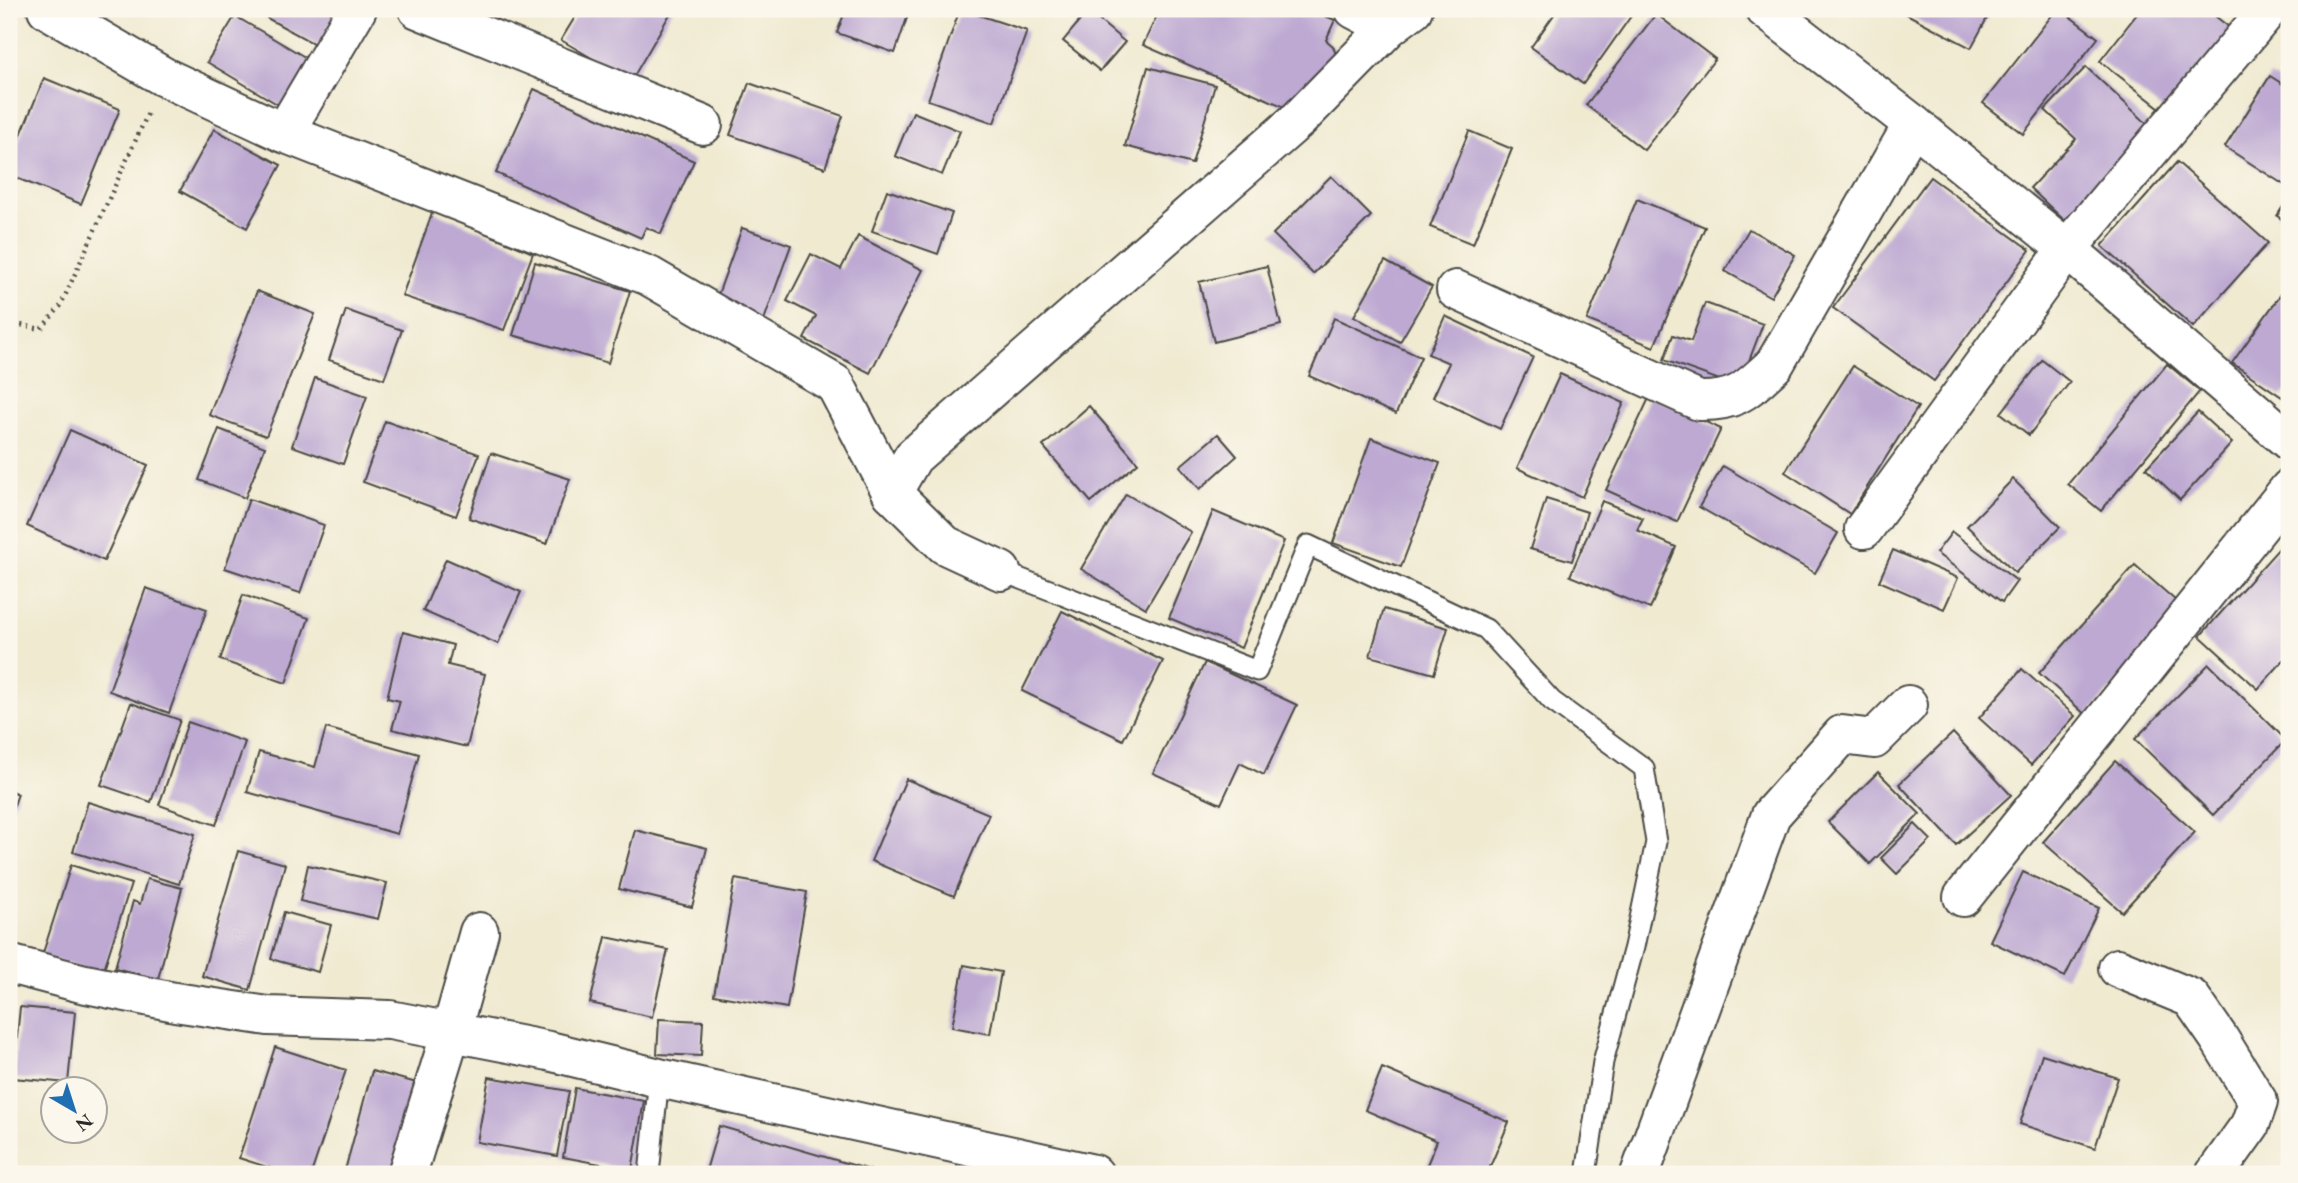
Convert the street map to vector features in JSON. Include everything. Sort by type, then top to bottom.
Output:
[{"type":"street","points":[[47,9],[164,77],[284,134],[649,275],[835,384],[892,493],[945,545],[1001,571]]},
{"type":"street","points":[[284,134],[357,9]]},
{"type":"street","points":[[418,9],[703,125]]},
{"type":"street","points":[[1354,9],[1401,18]]},
{"type":"street","points":[[1765,9],[2067,249],[2289,441]]},
{"type":"street","points":[[1864,529],[2067,249],[2267,11],[2264,9]]},
{"type":"street","points":[[892,493],[913,457],[1299,119],[1401,18]]},
{"type":"street","points":[[1457,290],[1699,401],[1721,402],[1747,389],[1774,365],[1913,124]]},
{"type":"street","points":[[1963,897],[2289,489]]},
{"type":"street","points":[[1640,1174],[1771,815],[1842,735],[1874,739],[1908,705]]},
{"type":"street","points":[[407,1174],[479,932]]},
{"type":"street","points":[[9,964],[81,983],[175,1002],[268,1016],[390,1020],[549,1051],[659,1078],[1094,1174]]},
{"type":"street","points":[[2118,968],[2191,998],[2258,1102],[2250,1125],[2215,1174]]},
{"type":"lane","points":[[1001,571],[1258,671],[1308,545],[1486,629],[1552,701],[1644,768],[1656,842],[1634,947],[1603,1062],[1586,1174]]},
{"type":"lane","points":[[649,1174],[659,1078]]},
{"type":"path","points":[[9,320],[11,323],[41,328],[60,307],[164,77]]},
{"type":"building","points":[[94,9],[112,9],[107,17]]},
{"type":"building","points":[[272,9],[339,9],[318,46],[267,18]]},
{"type":"building","points":[[580,9],[673,9],[631,81],[561,40]]},
{"type":"building","points":[[846,9],[910,9],[895,53],[837,33]]},
{"type":"building","points":[[960,9],[1027,31],[994,123],[928,100]]},
{"type":"building","points":[[1160,9],[1308,9],[1335,20],[1326,40],[1333,46],[1337,58],[1294,111],[1143,45]]},
{"type":"building","points":[[1558,9],[1636,9],[1583,84],[1531,47]]},
{"type":"building","points":[[1897,9],[1992,9],[1971,48]]},
{"type":"building","points":[[2057,9],[2098,38],[2023,134],[1983,103]]},
{"type":"building","points":[[2141,9],[2206,9],[2234,31],[2169,115],[2100,61]]},
{"type":"building","points":[[1088,11],[1125,42],[1100,71],[1063,41]]},
{"type":"building","points":[[1656,14],[1715,59],[1644,150],[1586,105]]},
{"type":"building","points":[[235,16],[315,63],[287,110],[207,62]]},
{"type":"building","points":[[1148,67],[1215,85],[1192,164],[1125,146]]},
{"type":"building","points":[[2086,67],[2153,129],[2066,222],[2030,188],[2076,139],[2045,110]]},
{"type":"building","points":[[2270,76],[2289,88],[2289,188],[2225,147]]},
{"type":"building","points":[[44,78],[120,109],[81,204],[9,175],[9,164]]},
{"type":"building","points":[[749,83],[843,116],[825,168],[730,135]]},
{"type":"building","points":[[534,89],[694,161],[661,234],[646,227],[641,238],[496,173]]},
{"type":"building","points":[[913,112],[960,131],[942,175],[895,156]]},
{"type":"building","points":[[214,129],[281,165],[247,228],[180,191]]},
{"type":"building","points":[[1469,131],[1512,149],[1473,244],[1430,227]]},
{"type":"building","points":[[2177,162],[2268,243],[2193,327],[2102,246]]},
{"type":"building","points":[[1331,176],[1371,216],[1313,274],[1273,234]]},
{"type":"building","points":[[1930,177],[2030,250],[1934,381],[1833,308]]},
{"type":"building","points":[[887,190],[952,213],[938,254],[872,231]]},
{"type":"building","points":[[2289,197],[2289,224],[2277,216]]},
{"type":"building","points":[[1637,199],[1705,227],[1654,347],[1587,320]]},
{"type":"building","points":[[433,211],[533,253],[504,330],[402,296]]},
{"type":"building","points":[[742,228],[791,245],[764,320],[715,303]]},
{"type":"building","points":[[1749,229],[1795,255],[1771,297],[1725,271]]},
{"type":"building","points":[[858,236],[923,270],[870,373],[804,339],[816,316],[787,301],[811,254],[841,269]]},
{"type":"building","points":[[1385,261],[1432,287],[1400,342],[1354,316]]},
{"type":"building","points":[[535,262],[630,291],[608,363],[513,335]]},
{"type":"building","points":[[1267,266],[1281,325],[1214,342],[1199,282]]},
{"type":"building","points":[[2289,283],[2289,387],[2282,397],[2232,363]]},
{"type":"building","points":[[257,291],[315,314],[266,436],[209,415]]},
{"type":"building","points":[[1705,303],[1763,324],[1739,387],[1664,360],[1673,335],[1691,341]]},
{"type":"building","points":[[346,310],[402,330],[384,379],[329,360]]},
{"type":"building","points":[[1445,316],[1533,357],[1500,429],[1433,397],[1449,363],[1428,354]]},
{"type":"building","points":[[1334,318],[1421,357],[1396,414],[1309,376]]},
{"type":"building","points":[[2042,360],[2070,382],[2029,435],[2001,413]]},
{"type":"building","points":[[2167,364],[2200,391],[2101,511],[2068,484]]},
{"type":"building","points":[[1853,366],[1918,407],[1850,514],[1785,472]]},
{"type":"building","points":[[1560,374],[1624,403],[1582,497],[1517,468]]},
{"type":"building","points":[[315,378],[367,396],[343,464],[292,446]]},
{"type":"building","points":[[1650,396],[1721,429],[1677,522],[1606,490]]},
{"type":"building","points":[[1089,406],[1138,463],[1091,502],[1043,446]]},
{"type":"building","points":[[2198,412],[2232,443],[2180,500],[2146,468]]},
{"type":"building","points":[[385,421],[479,454],[456,516],[363,482]]},
{"type":"building","points":[[219,429],[265,447],[245,498],[199,480]]},
{"type":"building","points":[[70,430],[148,465],[104,561],[27,526]]},
{"type":"building","points":[[1218,434],[1237,456],[1200,489],[1180,466]]},
{"type":"building","points":[[1371,438],[1440,463],[1401,567],[1333,543]]},
{"type":"building","points":[[491,453],[570,479],[547,544],[469,518]]},
{"type":"building","points":[[1723,466],[1838,533],[1815,573],[1699,507]]},
{"type":"building","points":[[2013,479],[2060,527],[2015,573],[1967,526]]},
{"type":"building","points":[[1126,494],[1191,532],[1146,608],[1081,569]]},
{"type":"building","points":[[249,499],[324,525],[300,593],[225,568]]},
{"type":"building","points":[[1546,499],[1587,512],[1572,561],[1530,549]]},
{"type":"building","points":[[1602,501],[1643,518],[1637,530],[1676,547],[1650,609],[1570,576]]},
{"type":"building","points":[[1213,511],[1284,541],[1241,648],[1169,618]]},
{"type":"building","points":[[1952,532],[2017,581],[2002,602],[1936,553]]},
{"type":"building","points":[[2289,537],[2289,654],[2258,689],[2200,636]]},
{"type":"building","points":[[1893,550],[1958,578],[1944,609],[1879,581]]},
{"type":"building","points":[[446,559],[521,592],[498,644],[423,611]]},
{"type":"building","points":[[2135,565],[2184,608],[2087,716],[2039,673]]},
{"type":"building","points":[[146,588],[207,609],[169,713],[109,691]]},
{"type":"building","points":[[243,595],[309,618],[286,683],[220,660]]},
{"type":"building","points":[[1384,609],[1448,628],[1434,674],[1370,656]]},
{"type":"building","points":[[1062,611],[1163,661],[1123,740],[1022,691]]},
{"type":"building","points":[[403,632],[453,645],[448,665],[485,674],[467,747],[392,729],[400,701],[387,698]]},
{"type":"building","points":[[1205,662],[1297,705],[1264,775],[1240,763],[1221,804],[1153,773]]},
{"type":"building","points":[[2209,664],[2286,740],[2213,815],[2135,739]]},
{"type":"building","points":[[2022,669],[2075,716],[2031,765],[1979,718]]},
{"type":"building","points":[[131,703],[180,720],[151,802],[101,785]]},
{"type":"building","points":[[188,722],[245,742],[216,825],[159,805]]},
{"type":"building","points":[[326,728],[419,754],[397,834],[247,792],[259,752],[315,767]]},
{"type":"building","points":[[1953,733],[2011,795],[1956,845],[1899,784]]},
{"type":"building","points":[[2115,761],[2195,832],[2122,912],[2043,842]]},
{"type":"building","points":[[1878,772],[1920,814],[1870,864],[1828,822]]},
{"type":"building","points":[[906,779],[989,814],[954,896],[871,861]]},
{"type":"building","points":[[9,790],[18,794],[9,819]]},
{"type":"building","points":[[88,802],[195,834],[179,884],[73,852]]},
{"type":"building","points":[[1915,824],[1931,840],[1897,874],[1881,858]]},
{"type":"building","points":[[635,830],[707,848],[692,907],[619,889]]},
{"type":"building","points":[[238,851],[285,864],[250,990],[202,976]]},
{"type":"building","points":[[71,865],[131,884],[102,975],[42,956]]},
{"type":"building","points":[[308,865],[387,883],[378,919],[300,901]]},
{"type":"building","points":[[2023,872],[2099,908],[2065,977],[1990,941]]},
{"type":"building","points":[[147,879],[182,888],[158,979],[115,968],[133,901],[140,904]]},
{"type":"building","points":[[735,879],[807,892],[787,1008],[714,995]]},
{"type":"building","points":[[284,912],[331,925],[318,972],[271,959]]},
{"type":"building","points":[[606,937],[668,950],[652,1017],[590,1003]]},
{"type":"building","points":[[964,965],[1001,972],[990,1034],[952,1027]]},
{"type":"building","points":[[20,1007],[75,1012],[69,1074],[38,1074],[38,1080],[13,1078]]},
{"type":"building","points":[[659,1019],[703,1021],[701,1056],[657,1054]]},
{"type":"building","points":[[275,1047],[346,1070],[311,1174],[289,1174],[239,1158]]},
{"type":"building","points":[[2042,1054],[2118,1078],[2095,1148],[2020,1124]]},
{"type":"building","points":[[1382,1068],[1509,1122],[1487,1174],[1423,1174],[1437,1141],[1365,1110]]},
{"type":"building","points":[[372,1071],[428,1086],[405,1174],[344,1174]]},
{"type":"building","points":[[489,1077],[569,1091],[557,1156],[477,1142]]},
{"type":"building","points":[[575,1088],[644,1101],[632,1170],[563,1157]]},
{"type":"building","points":[[719,1126],[870,1170],[869,1174],[705,1174]]},
{"type":"building","points":[[957,1167],[982,1173],[982,1174],[955,1174]]}]
